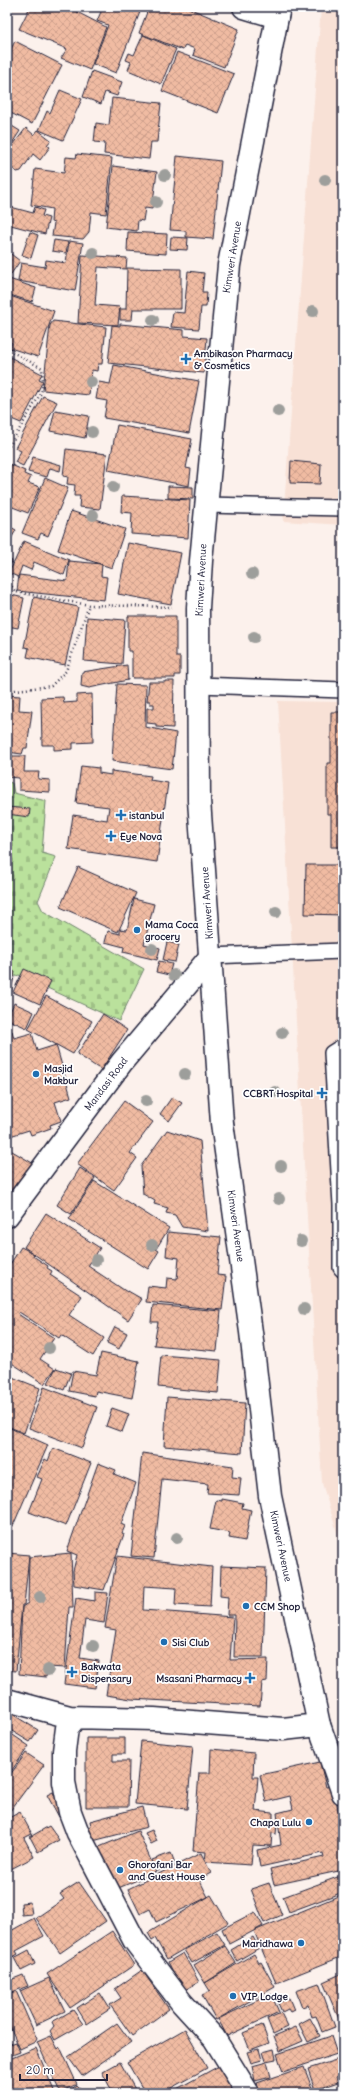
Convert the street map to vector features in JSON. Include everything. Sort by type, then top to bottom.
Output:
[{"type":"street","points":[[244,7],[278,12]]},
{"type":"street","name":"Kimweri Avenue","points":[[278,12],[228,265],[198,608],[199,800],[222,1123],[251,1332],[270,1496],[319,1725],[343,1793]]},
{"type":"street","name":"Mandasi Road","points":[[7,1216],[122,1062],[211,956]]},
{"type":"street","points":[[7,1700],[70,1717],[161,1720],[283,1729],[319,1725]]},
{"type":"street","points":[[70,1717],[72,1722],[67,1728],[64,1751],[64,1782],[70,1812],[78,1833],[134,1940],[182,2003],[214,2038],[248,2093]]},
{"type":"lane","points":[[206,505],[343,508]]},
{"type":"lane","points":[[199,685],[343,690]]},
{"type":"lane","points":[[211,956],[343,952]]},
{"type":"lane","points":[[343,1046],[332,1053],[340,1126],[342,1205],[341,1268],[343,1270]]},
{"type":"path","points":[[7,346],[14,353],[42,368],[43,384],[41,393],[7,450]]},
{"type":"path","points":[[7,580],[16,592],[89,605],[198,608]]},
{"type":"path","points":[[7,691],[51,686],[66,671],[89,605]]},
{"type":"shaded area","points":[[321,7],[343,7],[343,525],[283,521]]},
{"type":"shaded area","name":"CCBRT Hospital","points":[[278,701],[343,702],[343,1552],[322,1483]]},
{"type":"green space","points":[[7,782],[12,783],[14,793],[46,801],[42,853],[56,857],[38,901],[43,911],[144,969],[119,1021],[19,975],[13,977],[7,976]]},
{"type":"building","points":[[22,7],[78,7],[77,12],[106,27],[90,70],[61,58],[67,49],[19,29],[29,9]]},
{"type":"building","points":[[103,7],[142,7],[116,73],[93,64],[108,25],[97,21]]},
{"type":"building","points":[[149,7],[186,7],[239,29],[224,67],[193,55],[195,49],[185,45],[183,50],[139,33]]},
{"type":"building","points":[[143,35],[176,49],[161,84],[128,70],[131,62],[126,60],[129,53],[134,55]]},
{"type":"building","points":[[15,41],[62,65],[32,124],[7,111],[7,57]]},
{"type":"building","points":[[177,52],[234,74],[218,113],[162,91]]},
{"type":"building","points":[[92,71],[122,82],[117,96],[105,92],[101,104],[83,97]]},
{"type":"building","points":[[60,90],[82,99],[63,140],[39,130],[47,111],[50,113]]},
{"type":"building","points":[[112,98],[161,103],[157,142],[151,142],[149,159],[104,154],[105,143],[94,142],[96,123],[109,125]]},
{"type":"building","points":[[7,123],[20,131],[7,151]]},
{"type":"building","points":[[26,128],[34,135],[38,130],[51,140],[47,145],[50,147],[40,160],[33,154],[21,171],[17,172],[7,164],[7,153]]},
{"type":"building","points":[[77,154],[112,158],[106,214],[91,212],[89,232],[83,239],[52,236],[54,223],[51,222],[52,209],[31,205],[35,169],[64,173],[66,157],[76,158]]},
{"type":"building","points":[[177,156],[221,161],[213,239],[186,237],[186,231],[170,230]]},
{"type":"building","points":[[113,166],[157,172],[152,209],[145,208],[143,221],[138,220],[137,231],[106,227]]},
{"type":"building","points":[[7,206],[33,213],[35,207],[44,210],[42,216],[49,218],[45,234],[7,224]]},
{"type":"building","points":[[30,232],[38,235],[31,258],[22,255]]},
{"type":"building","points":[[128,232],[167,234],[166,254],[127,251]]},
{"type":"building","points":[[171,237],[188,238],[187,250],[170,249]]},
{"type":"building","points":[[54,240],[68,242],[66,253],[52,251]]},
{"type":"building","points":[[69,241],[83,243],[75,291],[18,281],[21,263],[45,267],[46,260],[66,263]]},
{"type":"building","points":[[7,251],[20,261],[7,280]]},
{"type":"building","points":[[82,255],[127,258],[126,269],[98,267],[95,305],[120,307],[118,325],[78,323]]},
{"type":"building","points":[[127,268],[181,269],[181,309],[133,309],[132,320],[120,320],[120,309],[126,309]]},
{"type":"building","points":[[188,271],[204,273],[202,292],[207,292],[206,307],[201,307],[199,329],[171,327],[173,312],[184,313]]},
{"type":"building","points":[[9,279],[36,288],[32,302],[7,294]]},
{"type":"building","points":[[7,295],[54,311],[38,357],[10,348],[12,343],[8,341],[7,338]]},
{"type":"building","points":[[53,321],[106,327],[102,364],[98,364],[97,371],[92,370],[89,395],[43,390],[50,325]]},
{"type":"building","points":[[120,324],[184,330],[184,336],[207,338],[204,373],[108,363],[112,325],[120,326]]},
{"type":"building","points":[[8,356],[42,374],[39,379],[43,381],[21,423],[9,418],[10,416],[7,415]]},
{"type":"building","points":[[114,365],[199,381],[189,433],[104,418],[107,401],[96,399],[99,382],[110,384]]},
{"type":"building","points":[[43,396],[57,402],[23,466],[15,462],[21,451],[15,448]]},
{"type":"building","points":[[55,410],[89,416],[85,438],[50,431]]},
{"type":"building","points":[[117,425],[192,439],[186,468],[191,469],[189,486],[108,470]]},
{"type":"building","points":[[66,449],[107,454],[100,509],[79,507],[80,496],[74,496],[75,485],[67,484],[68,477],[63,476]]},
{"type":"building","points":[[33,457],[61,465],[60,471],[50,468],[47,477],[28,472]]},
{"type":"building","points":[[291,461],[321,464],[320,484],[290,483]]},
{"type":"building","points":[[7,463],[25,471],[24,474],[31,477],[28,483],[40,487],[28,513],[10,506],[7,513]]},
{"type":"building","points":[[45,478],[68,488],[48,536],[41,533],[38,539],[22,533]]},
{"type":"building","points":[[168,486],[193,487],[193,499],[168,498]]},
{"type":"building","points":[[122,496],[190,500],[188,538],[131,534],[132,513],[121,512]]},
{"type":"building","points":[[71,511],[125,529],[112,568],[58,550]]},
{"type":"building","points":[[7,525],[16,530],[7,546]]},
{"type":"building","points":[[24,541],[69,560],[64,575],[34,562],[31,570],[22,566],[18,577],[9,573]]},
{"type":"building","points":[[128,543],[181,553],[171,604],[118,594]]},
{"type":"building","points":[[7,558],[12,561],[8,571],[7,570]]},
{"type":"building","points":[[69,561],[102,564],[101,576],[107,577],[104,600],[17,591],[19,575],[67,581]]},
{"type":"building","points":[[7,594],[24,598],[18,628],[7,626]]},
{"type":"building","points":[[34,597],[78,607],[65,665],[27,657],[29,648],[24,647]]},
{"type":"building","points":[[128,616],[176,616],[176,657],[180,657],[180,675],[175,675],[175,678],[132,678],[132,651],[128,651]]},
{"type":"building","points":[[87,617],[125,620],[122,664],[84,661]]},
{"type":"building","points":[[127,665],[128,680],[89,688],[81,686],[82,672]]},
{"type":"building","points":[[174,681],[173,728],[156,727],[156,724],[147,723],[147,708],[154,708],[154,704],[150,704],[150,701],[147,701],[149,682]]},
{"type":"building","points":[[117,684],[146,685],[145,727],[176,733],[172,769],[112,761]]},
{"type":"building","points":[[92,694],[93,742],[73,743],[73,749],[54,750],[54,745],[42,745],[41,698],[63,697],[64,703],[77,702],[77,695]]},
{"type":"building","points":[[7,695],[20,696],[19,710],[32,711],[27,748],[24,748],[22,754],[7,752]]},
{"type":"building","points":[[331,712],[343,712],[343,847],[331,847],[331,814],[327,814],[327,763],[331,763]]},
{"type":"building","points":[[7,756],[25,756],[24,772],[39,772],[38,779],[50,780],[50,792],[19,790],[19,778],[7,777]]},
{"type":"building","points":[[81,766],[99,768],[99,773],[111,775],[111,771],[151,776],[150,780],[168,783],[157,862],[68,849],[73,815],[107,820],[109,807],[76,803]]},
{"type":"building","points":[[7,807],[30,809],[29,817],[7,814]]},
{"type":"building","points":[[306,865],[343,865],[343,915],[305,914]]},
{"type":"building","points":[[78,867],[136,893],[118,932],[60,907]]},
{"type":"building","name":"Mama Coca grocery","points":[[134,899],[154,904],[144,944],[160,948],[157,960],[123,952],[124,947],[105,942],[108,931],[120,934],[120,929],[127,930]]},
{"type":"building","points":[[167,942],[179,945],[175,962],[163,960]]},
{"type":"building","points":[[159,961],[172,964],[169,975],[156,972]]},
{"type":"building","points":[[24,969],[51,981],[40,1004],[13,992]]},
{"type":"building","points":[[7,970],[15,972],[11,991],[7,990]]},
{"type":"building","points":[[46,996],[92,1021],[73,1054],[28,1029]]},
{"type":"building","points":[[14,1003],[34,1012],[27,1028],[7,1019]]},
{"type":"building","points":[[103,1014],[127,1030],[101,1070],[77,1054]]},
{"type":"building","name":"Masjid Makbur","points":[[12,1031],[14,1038],[32,1033],[37,1051],[56,1045],[71,1097],[55,1102],[61,1121],[50,1125],[51,1128],[31,1135],[29,1130],[10,1136],[7,1125],[7,1032]]},
{"type":"building","points":[[172,1097],[182,1103],[169,1121],[160,1114]]},
{"type":"building","points":[[124,1101],[153,1122],[130,1153],[137,1158],[114,1190],[77,1164]]},
{"type":"building","points":[[167,1130],[200,1141],[208,1231],[182,1227],[175,1215],[166,1213],[168,1208],[154,1204],[155,1201],[143,1194],[141,1166]]},
{"type":"building","points":[[7,1148],[34,1164],[7,1205]]},
{"type":"building","points":[[80,1168],[95,1178],[71,1214],[57,1205]]},
{"type":"building","points":[[94,1181],[169,1228],[156,1249],[159,1251],[148,1269],[69,1219]]},
{"type":"building","points":[[46,1213],[100,1248],[88,1266],[127,1292],[128,1291],[142,1299],[128,1320],[24,1247]]},
{"type":"building","points":[[168,1232],[221,1237],[217,1275],[226,1276],[222,1310],[146,1302],[148,1286],[166,1288],[167,1278],[177,1279],[179,1258],[166,1256]]},
{"type":"building","points":[[21,1247],[34,1254],[33,1256],[48,1266],[47,1268],[52,1271],[50,1275],[82,1296],[69,1315],[104,1338],[93,1356],[61,1335],[59,1338],[19,1312],[18,1314],[54,1338],[40,1359],[55,1369],[44,1384],[7,1360],[7,1269]]},
{"type":"building","points":[[153,1305],[221,1311],[217,1351],[154,1345],[158,1322],[151,1322]]},
{"type":"building","points":[[115,1327],[127,1333],[119,1349],[107,1343]]},
{"type":"building","points":[[101,1353],[139,1361],[132,1398],[96,1391],[95,1396],[69,1391],[73,1371],[96,1375]]},
{"type":"building","points":[[161,1355],[221,1360],[218,1393],[158,1387]]},
{"type":"building","points":[[56,1368],[71,1373],[64,1390],[48,1383]]},
{"type":"building","points":[[7,1375],[40,1388],[24,1433],[7,1426]]},
{"type":"building","points":[[44,1387],[97,1407],[82,1448],[29,1428]]},
{"type":"building","points":[[167,1397],[245,1403],[242,1453],[164,1446]]},
{"type":"building","points":[[112,1408],[129,1414],[122,1432],[106,1426]]},
{"type":"building","points":[[8,1427],[48,1445],[9,1535],[7,1534]]},
{"type":"building","points":[[53,1448],[91,1463],[66,1526],[29,1512],[42,1479],[37,1477],[45,1459],[48,1461]]},
{"type":"building","points":[[142,1453],[233,1466],[232,1477],[241,1478],[239,1495],[207,1493],[208,1484],[162,1479],[154,1558],[131,1556]]},
{"type":"building","points":[[98,1463],[116,1470],[114,1474],[136,1483],[121,1524],[125,1526],[122,1533],[124,1534],[104,1590],[74,1585],[73,1571],[77,1555],[67,1551]]},
{"type":"building","points":[[222,1499],[243,1503],[242,1508],[251,1510],[245,1541],[229,1538],[230,1533],[210,1529],[216,1500],[222,1501]]},
{"type":"building","points":[[8,1553],[29,1555],[24,1605],[22,1605],[16,1671],[7,1670]]},
{"type":"building","points":[[71,1553],[73,1607],[69,1607],[65,1668],[48,1667],[46,1677],[19,1674],[22,1607],[28,1603],[29,1557]]},
{"type":"building","points":[[117,1556],[212,1567],[210,1607],[175,1605],[176,1588],[144,1586],[143,1610],[233,1617],[230,1660],[268,1659],[267,1681],[262,1682],[260,1706],[131,1699],[106,1695],[116,1630],[105,1628]]},
{"type":"building","name":"CCM Shop","points":[[221,1566],[266,1568],[263,1657],[234,1657],[235,1615],[227,1615],[228,1597],[220,1596]]},
{"type":"building","points":[[95,1592],[108,1593],[104,1623],[85,1620],[80,1658],[99,1661],[95,1688],[64,1684],[76,1598],[95,1601]]},
{"type":"building","points":[[7,1711],[38,1730],[30,1742],[7,1728]]},
{"type":"building","points":[[10,1733],[29,1746],[7,1777],[7,1736]]},
{"type":"building","points":[[86,1738],[125,1738],[125,1754],[113,1754],[113,1761],[129,1761],[128,1807],[86,1807]]},
{"type":"building","points":[[141,1741],[193,1746],[187,1809],[135,1804]]},
{"type":"building","points":[[211,1749],[254,1753],[253,1777],[258,1777],[255,1811],[273,1813],[273,1824],[277,1824],[276,1834],[272,1833],[271,1846],[253,1845],[251,1865],[205,1862],[206,1852],[193,1851],[199,1773],[210,1773]]},
{"type":"building","points":[[26,1753],[44,1765],[10,1811],[9,1809],[7,1811],[7,1779]]},
{"type":"building","name":"Chapa Lulu","points":[[320,1762],[326,1787],[333,1786],[343,1832],[343,1870],[274,1885],[270,1869],[324,1857],[323,1853],[260,1867],[257,1850],[281,1845],[277,1813],[293,1809],[290,1796],[266,1802],[260,1775]]},
{"type":"building","points":[[53,1792],[64,1815],[59,1817],[47,1795]]},
{"type":"building","points":[[142,1807],[147,1827],[85,1843],[81,1828],[91,1826],[90,1821]]},
{"type":"building","points":[[20,1812],[32,1834],[24,1838],[34,1857],[7,1871],[7,1819]]},
{"type":"building","points":[[49,1826],[59,1840],[38,1852],[30,1837]]},
{"type":"building","points":[[152,1830],[157,1841],[151,1844],[145,1833]]},
{"type":"building","points":[[138,1831],[156,1872],[109,1892],[92,1850]]},
{"type":"building","points":[[171,1853],[175,1863],[157,1871],[152,1860]]},
{"type":"building","points":[[201,1853],[211,1873],[199,1879],[208,1897],[156,1922],[150,1909],[140,1914],[128,1889]]},
{"type":"building","points":[[343,1875],[343,1892],[289,1912],[283,1897]]},
{"type":"building","points":[[79,1882],[106,1921],[60,1953],[36,1918],[64,1899],[60,1894]]},
{"type":"building","points":[[269,1883],[282,1915],[264,1923],[251,1889]]},
{"type":"building","name":"Maridhawa","points":[[343,1894],[343,1956],[276,1983],[254,1931]]},
{"type":"building","points":[[211,1895],[228,1923],[167,1959],[155,1938],[152,1940],[148,1933]]},
{"type":"building","points":[[30,1902],[32,1914],[22,1915],[21,1903]]},
{"type":"building","points":[[255,1912],[263,1926],[229,1944],[222,1929]]},
{"type":"building","points":[[34,1918],[44,1936],[16,1951],[18,1954],[9,1959],[7,1956],[7,1940],[9,1939],[7,1933]]},
{"type":"building","points":[[112,1931],[134,1965],[70,2008],[47,1974]]},
{"type":"building","points":[[217,1932],[225,1945],[192,1963],[184,1950]]},
{"type":"building","points":[[253,1937],[259,1948],[237,1961],[231,1950]]},
{"type":"building","points":[[225,1946],[236,1963],[205,1983],[194,1965]]},
{"type":"building","points":[[29,1950],[35,1964],[21,1971],[14,1958]]},
{"type":"building","points":[[183,1953],[199,1982],[183,1991],[168,1962]]},
{"type":"building","points":[[254,1954],[259,1963],[261,1962],[275,1987],[216,2020],[202,1995],[210,1991],[205,1983]]},
{"type":"building","points":[[7,1961],[13,1975],[7,1978]]},
{"type":"building","points":[[142,1970],[169,2009],[132,2036],[110,2005],[121,1998],[115,1989]]},
{"type":"building","points":[[343,1973],[343,2017],[339,2019],[323,1982]]},
{"type":"building","points":[[23,1975],[28,1986],[12,1992],[8,1981]]},
{"type":"building","points":[[49,1978],[65,2011],[36,2025],[20,1991]]},
{"type":"building","points":[[319,1983],[335,2027],[322,2032],[316,2016],[312,2017],[308,2005],[302,2007],[296,1991]]},
{"type":"building","points":[[16,1991],[37,2039],[35,2042],[20,2049],[7,2020],[7,1995]]},
{"type":"building","points":[[100,1993],[110,2009],[87,2024],[77,2008]]},
{"type":"building","points":[[271,1994],[279,2012],[227,2036],[218,2019]]},
{"type":"building","points":[[289,1998],[294,2010],[290,2012],[288,2009],[282,2012],[278,2003]]},
{"type":"building","points":[[73,2010],[83,2024],[55,2040],[50,2031],[54,2026],[52,2022]]},
{"type":"building","points":[[281,2013],[288,2027],[273,2034],[267,2019]]},
{"type":"building","points":[[310,2018],[320,2036],[308,2042],[299,2024]]},
{"type":"building","points":[[117,2023],[131,2042],[82,2076],[68,2057]]},
{"type":"building","points":[[262,2025],[269,2043],[250,2050],[243,2033]]},
{"type":"building","points":[[296,2027],[303,2041],[280,2051],[274,2036]]},
{"type":"building","points":[[185,2029],[207,2068],[162,2093],[145,2093],[127,2062]]},
{"type":"building","points":[[51,2036],[58,2049],[60,2047],[77,2084],[60,2092],[37,2042]]},
{"type":"building","points":[[331,2036],[337,2054],[283,2072],[277,2054]]},
{"type":"building","points":[[16,2042],[20,2052],[7,2057],[7,2045]]},
{"type":"building","points":[[36,2048],[55,2093],[12,2093],[7,2081],[7,2060]]},
{"type":"building","points":[[259,2049],[262,2060],[251,2063],[247,2052]]},
{"type":"building","points":[[274,2049],[276,2059],[266,2061],[263,2052]]},
{"type":"building","points":[[339,2059],[343,2074],[336,2077],[338,2082],[315,2090],[308,2069]]},
{"type":"building","points":[[120,2062],[137,2093],[113,2093],[102,2072]]},
{"type":"building","points":[[267,2062],[271,2077],[255,2081],[252,2066]]},
{"type":"building","points":[[219,2066],[234,2093],[175,2093],[173,2091]]},
{"type":"building","points":[[304,2067],[312,2088],[298,2093],[261,2093],[257,2083]]},
{"type":"building","points":[[77,2085],[82,2090],[78,2093],[67,2093]]},
{"type":"building","points":[[334,2087],[336,2093],[319,2093]]},
{"type":"place","name":"Ambikason Pharmacy & Cosmetics","points":[[186,359]]},
{"type":"place","name":"istanbul","points":[[121,815]]},
{"type":"place","name":"Eye Nova","points":[[111,836]]},
{"type":"place","name":"Mama Coca grocery","points":[[137,930]]},
{"type":"place","name":"Masjid Makbur","points":[[36,1074]]},
{"type":"place","name":"CCBRT Hospital","points":[[322,1093]]},
{"type":"place","name":"CCM Shop","points":[[246,1606]]},
{"type":"place","name":"Sisi Club","points":[[164,1642]]},
{"type":"place","name":"Bakwata Dispensary","points":[[72,1672]]},
{"type":"place","name":"Msasani Pharmacy","points":[[250,1678]]},
{"type":"place","name":"Chapa Lulu","points":[[309,1822]]},
{"type":"place","name":"Ghorofani Bar and Guest House","points":[[120,1870]]},
{"type":"place","name":"Maridhawa","points":[[301,1943]]},
{"type":"place","name":"VIP Lodge","points":[[233,1996]]}]
